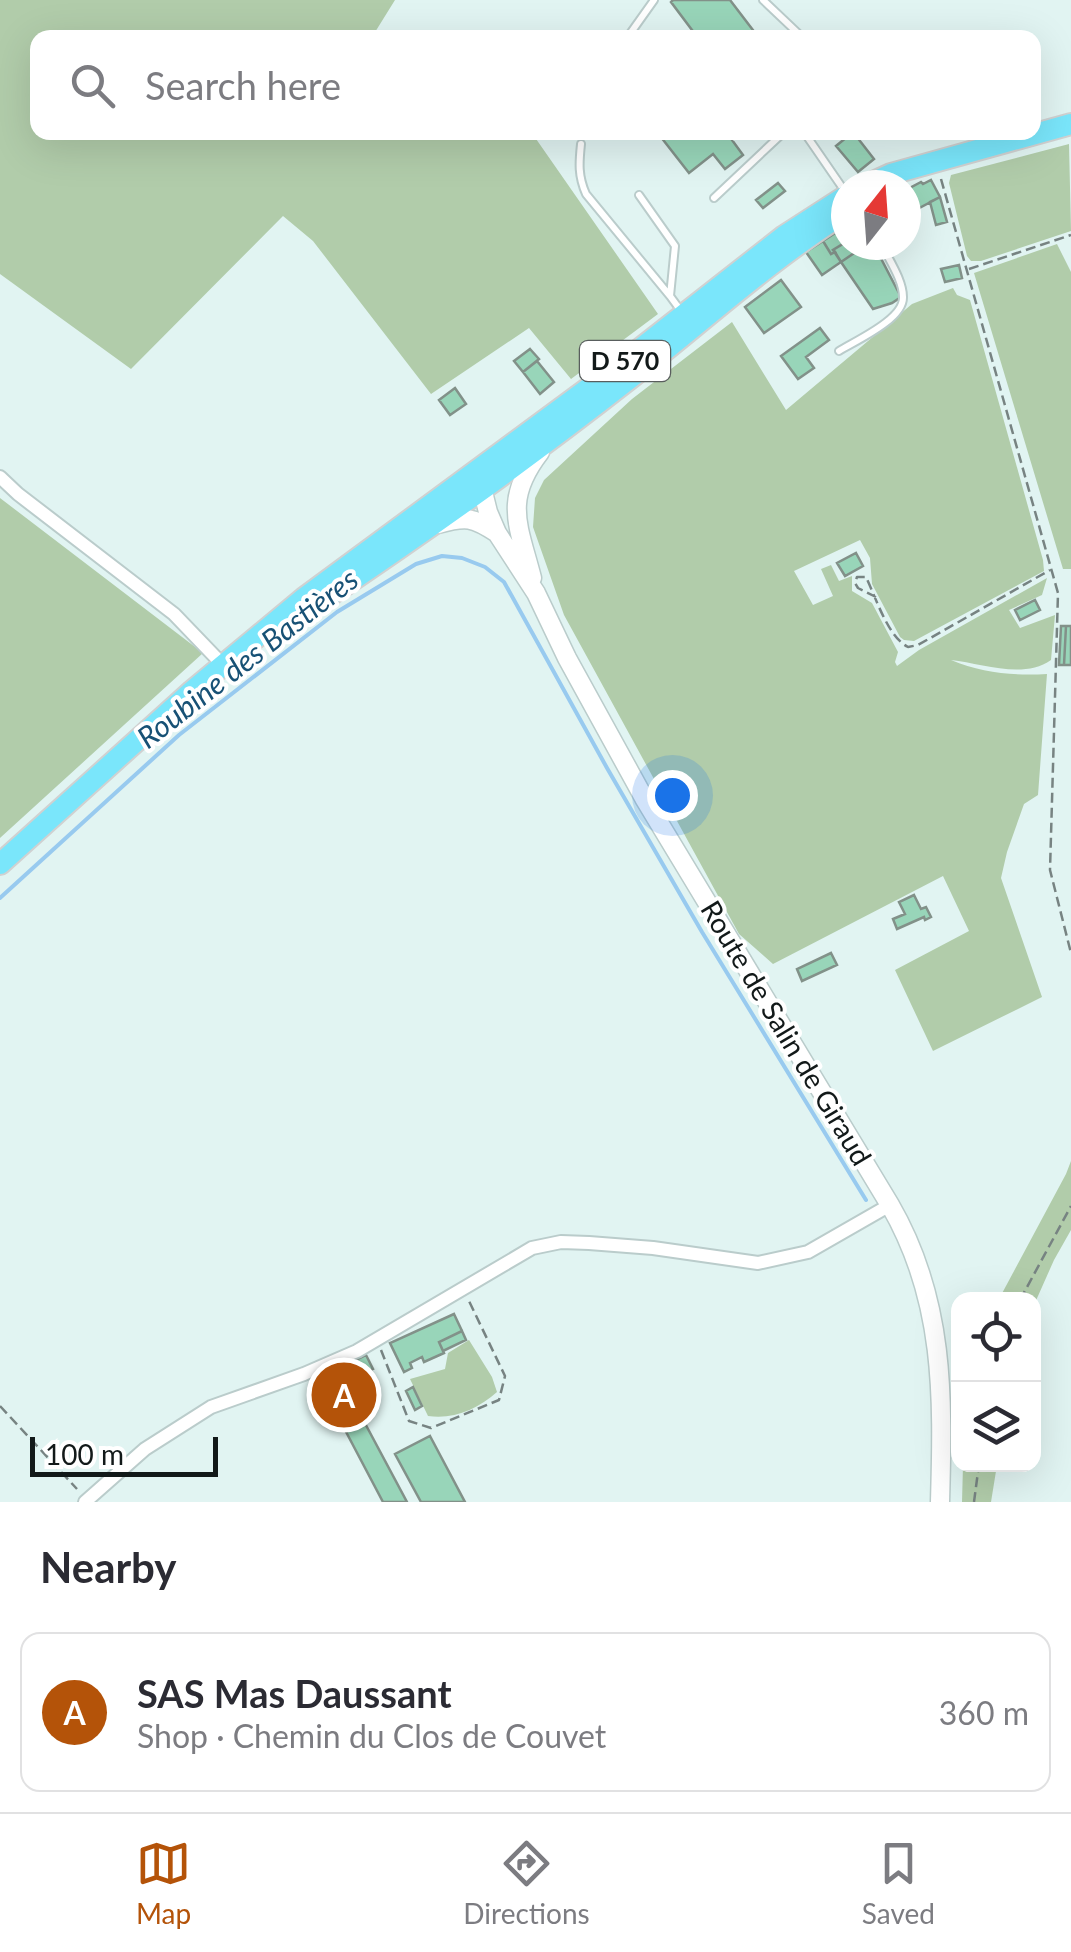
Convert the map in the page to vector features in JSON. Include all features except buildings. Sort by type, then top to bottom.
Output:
[{"type":"main road","points":[[1041,132],[1071,124]]},
{"type":"main road","points":[[906,170],[1014,140]]},
{"type":"main road","points":[[921,170],[936,162]]},
{"type":"main road","name":"D 570","points":[[249,645],[312,608],[433,525],[484,480],[831,207]]},
{"type":"main road","name":"D 570","points":[[788,242],[831,220]]},
{"type":"main road","name":"D 570","points":[[0,864],[304,598],[550,438],[689,321]]},
{"type":"main road","points":[[515,510],[518,486],[550,438]]},
{"type":"main road","name":"Route de Salin de Giraud","points":[[484,480],[506,493],[515,510],[536,592]]},
{"type":"main road","name":"Route de Salin de Giraud","points":[[484,480],[488,512],[498,532],[536,592],[644,798],[890,1205],[913,1250],[934,1319],[942,1397],[940,1502]]},
{"type":"main road","points":[[433,525],[468,518],[498,532]]},
{"type":"street","points":[[0,477],[174,614],[223,665]]},
{"type":"street","points":[[86,1501],[145,1449],[211,1407],[357,1351],[532,1248],[561,1242],[653,1248],[758,1263],[808,1252],[890,1205]]},
{"type":"lane","points":[[633,30],[654,0]]},
{"type":"lane","points":[[764,0],[795,30]]},
{"type":"lane","points":[[714,198],[776,140]]},
{"type":"lane","points":[[809,140],[831,172]]},
{"type":"lane","points":[[582,144],[578,166],[586,194],[689,321]]},
{"type":"lane","points":[[639,194],[676,246],[670,296]]},
{"type":"lane","points":[[839,351],[901,309],[904,297],[889,260]]},
{"type":"path","points":[[936,162],[1058,593],[1050,870],[1071,953]]},
{"type":"path","points":[[968,269],[1071,235]]},
{"type":"path","points":[[876,597],[858,588],[854,583],[857,578],[866,578],[876,597],[895,638],[908,648],[1052,569]]},
{"type":"path","points":[[1024,1292],[1071,1206]]},
{"type":"path","points":[[377,1340],[409,1421],[431,1428],[499,1400],[505,1376],[463,1290]]},
{"type":"path","points":[[0,1406],[86,1501]]},
{"type":"path","points":[[974,1502],[978,1472]]},
{"type":"green space","points":[[0,0],[395,0],[376,30],[30,30],[30,140],[537,140],[658,314],[571,379],[529,328],[431,394],[313,241],[283,216],[131,369],[0,274]]},
{"type":"green space","points":[[1069,144],[1071,231],[971,261],[949,183],[951,175]]},
{"type":"green space","points":[[1057,244],[1071,272],[1071,569],[1063,569],[974,273]]},
{"type":"green space","points":[[953,288],[957,295],[970,300],[1044,571],[914,641],[900,637],[872,584],[870,558],[860,540],[794,571],[813,605],[833,596],[821,569],[831,565],[839,581],[852,576],[852,591],[872,603],[898,652],[897,666],[1047,578],[1042,595],[1009,610],[1020,628],[1055,615],[1051,660],[1015,670],[951,660],[998,673],[1047,674],[1038,795],[1024,804],[1001,878],[1042,997],[933,1051],[895,970],[969,931],[943,876],[773,964],[739,934],[564,615],[533,527],[535,498],[544,480],[632,399],[732,322],[786,410],[912,304]]},
{"type":"green space","points":[[0,498],[203,653],[0,838]]},
{"type":"green space","points":[[1071,1161],[1071,1230],[1040,1292],[1003,1292]]},
{"type":"green space","points":[[469,1340],[497,1392],[465,1412],[428,1416],[410,1379],[445,1369],[448,1353]]},
{"type":"green space","points":[[963,1472],[996,1472],[991,1502],[962,1502]]},
{"type":"waterway","name":"Roubine des Bastières","points":[[0,898],[179,735],[337,612],[416,564],[442,556],[462,558],[485,567],[504,582],[702,932],[866,1200]]},
{"type":"place","name":"SAS Mas Daussant","points":[[344,1395]]}]
